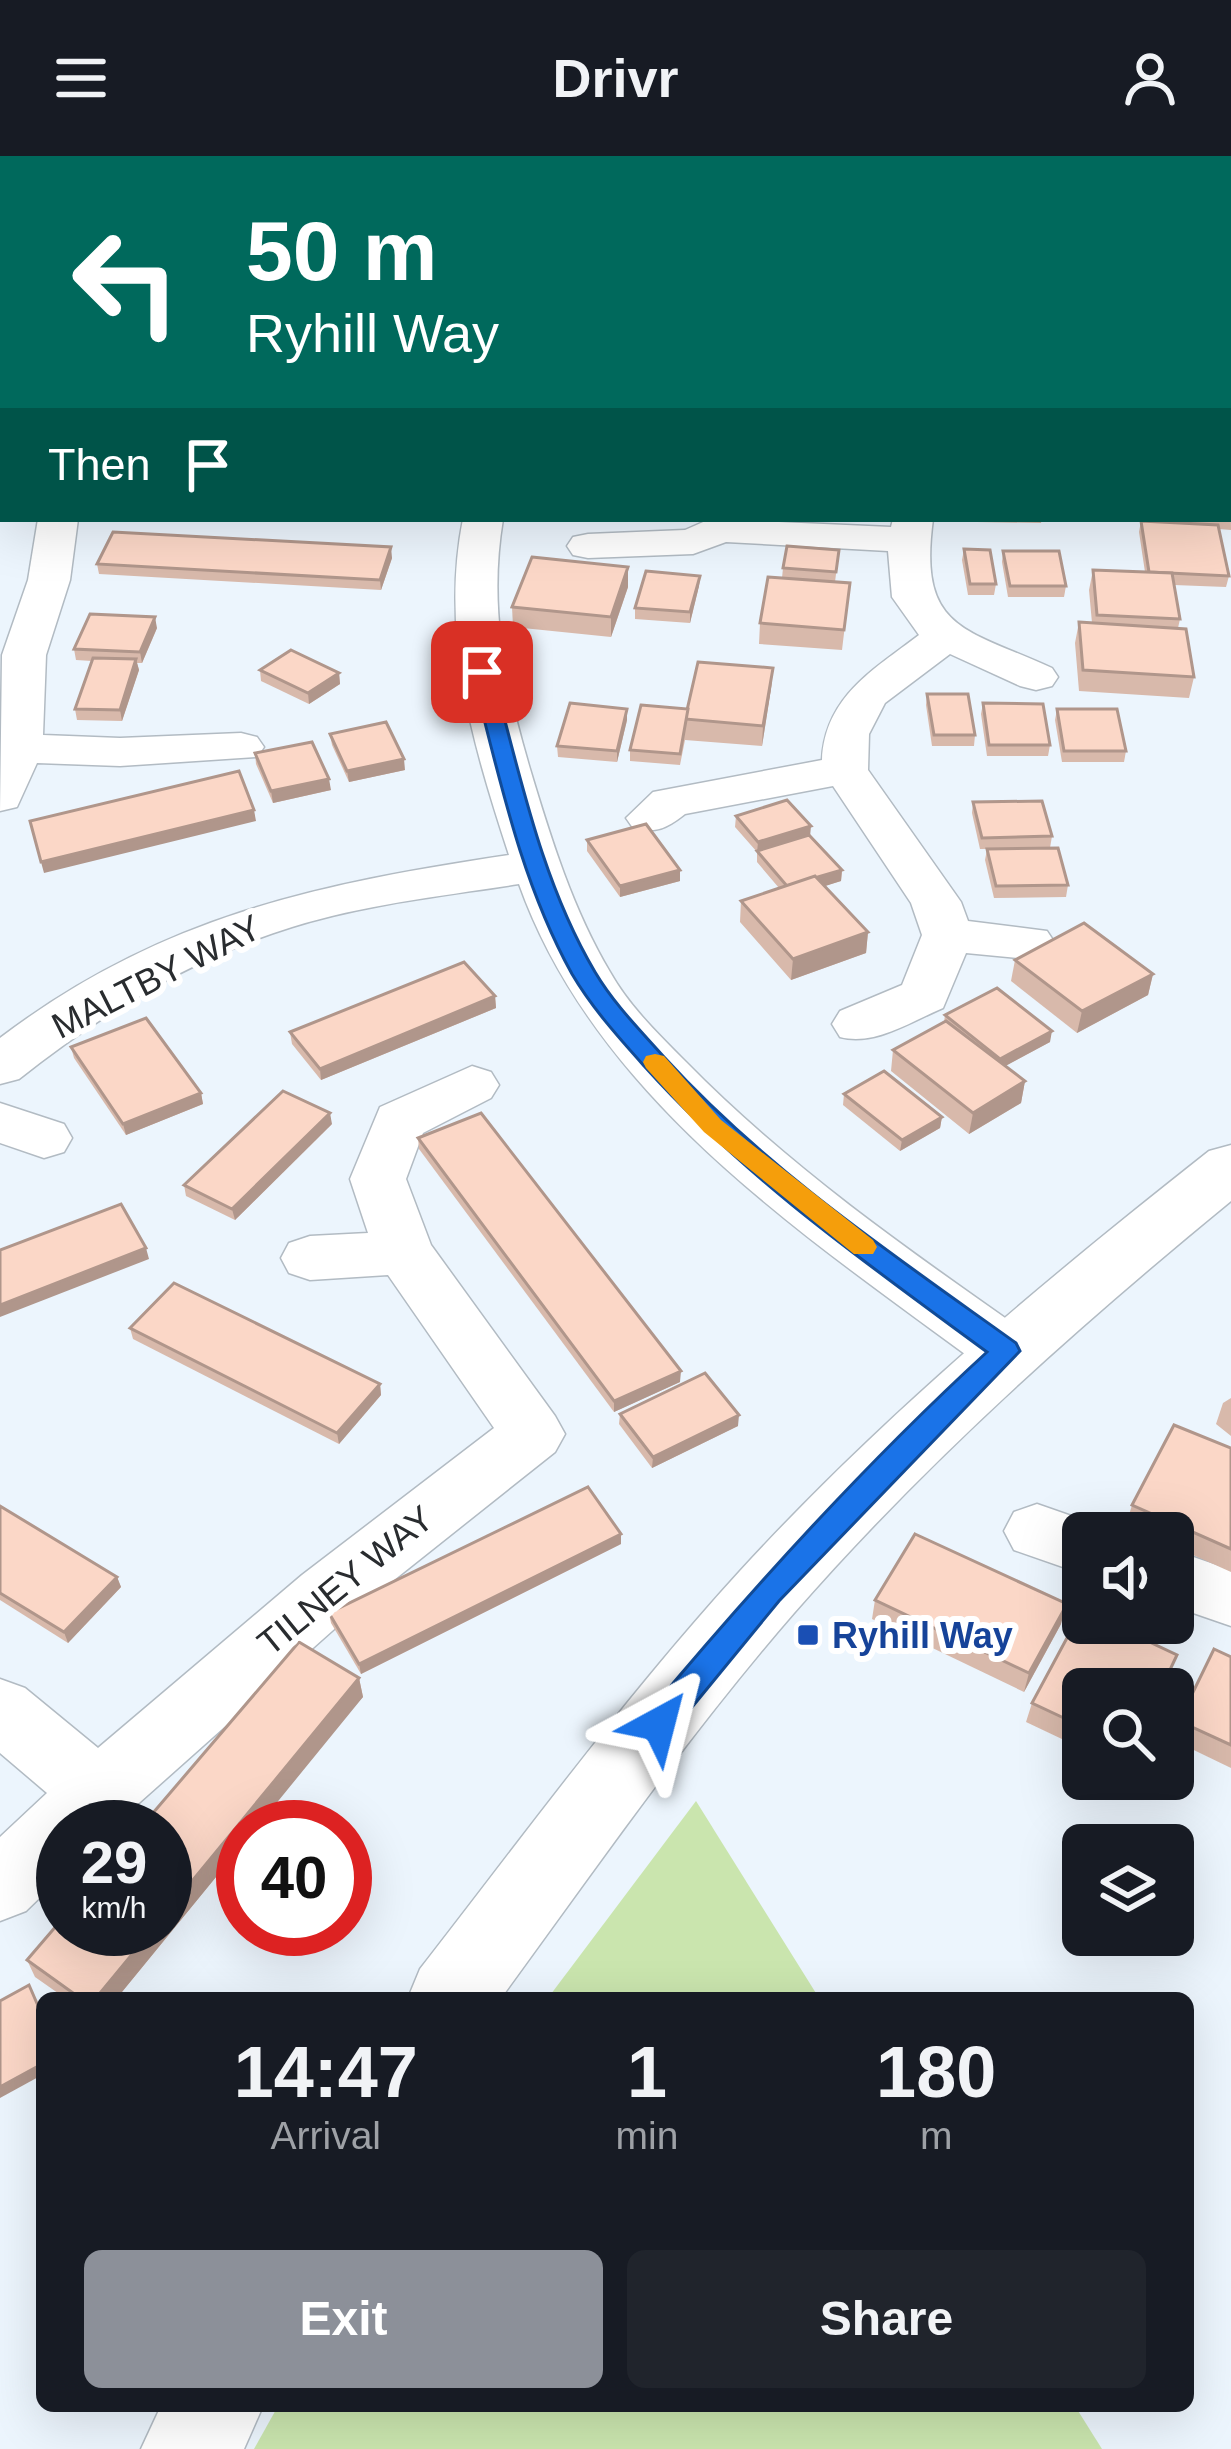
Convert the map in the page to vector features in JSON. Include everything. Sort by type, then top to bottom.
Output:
[{"type":"street","points":[[0,797],[19,748],[24,655],[50,580],[58,522]]},
{"type":"street","points":[[482,522],[471,574],[474,639],[534,866],[584,973],[616,1018],[712,1126],[794,1196],[1006,1351]]},
{"type":"street","points":[[588,546],[693,542],[719,529],[911,530],[906,582],[918,614],[946,635],[1036,677]]},
{"type":"street","points":[[860,1024],[924,996],[946,934],[936,902],[845,770],[845,734],[866,695],[946,635]]},
{"type":"street","points":[[19,748],[120,752],[241,747]]},
{"type":"street","points":[[650,818],[670,802],[845,770]]},
{"type":"street","name":"MALTBY WAY","points":[[0,1066],[40,1033],[102,996],[191,950],[272,916],[534,866]]},
{"type":"street","points":[[946,934],[1030,943]]},
{"type":"street","name":"TILNEY WAY","points":[[0,1886],[97,1791],[303,1612],[533,1434],[404,1252],[378,1179],[400,1120],[472,1085]]},
{"type":"street","points":[[454,1992],[708,1660],[921,1430],[1006,1351],[1231,1166]]},
{"type":"street","points":[[310,1258],[404,1252]]},
{"type":"street","points":[[1194,1585],[1231,1598]]},
{"type":"street","points":[[0,1710],[97,1791]]},
{"type":"street","points":[[190,2449],[212,2412]]},
{"type":"green space","points":[[696,1801],[815,1992],[553,1992]]},
{"type":"green space","points":[[275,2412],[1079,2412],[1102,2449],[254,2449]]},
{"type":"building","points":[[1141,522],[1218,525],[1229,576],[1149,572]]},
{"type":"building","points":[[113,532],[391,547],[380,580],[97,564]]},
{"type":"building","points":[[787,546],[839,550],[836,572],[783,568]]},
{"type":"building","points":[[964,549],[990,550],[996,584],[970,584]]},
{"type":"building","points":[[1003,551],[1059,551],[1066,586],[1010,586]]},
{"type":"building","points":[[532,557],[628,567],[611,617],[512,607]]},
{"type":"building","points":[[1093,570],[1172,573],[1180,619],[1097,615]]},
{"type":"building","points":[[646,571],[700,576],[690,612],[635,608]]},
{"type":"building","points":[[768,577],[850,583],[844,630],[760,623]]},
{"type":"building","points":[[90,614],[155,617],[140,652],[74,649]]},
{"type":"building","points":[[1079,622],[1186,629],[1194,677],[1083,670]]},
{"type":"building","points":[[291,650],[339,673],[308,693],[260,670]]},
{"type":"building","points":[[93,658],[136,659],[120,710],[75,709]]},
{"type":"building","points":[[698,662],[773,668],[763,726],[685,719]]},
{"type":"building","points":[[927,694],[968,694],[975,735],[934,735]]},
{"type":"building","points":[[570,703],[627,709],[617,751],[557,746]]},
{"type":"building","points":[[983,703],[1043,704],[1050,745],[989,745]]},
{"type":"building","points":[[641,705],[688,709],[680,754],[630,750]]},
{"type":"building","points":[[1057,709],[1117,709],[1126,751],[1064,751]]},
{"type":"building","points":[[386,722],[404,759],[347,771],[330,734]]},
{"type":"building","points":[[312,742],[329,779],[271,791],[255,753]]},
{"type":"building","points":[[239,771],[254,810],[41,862],[30,821]]},
{"type":"building","points":[[787,800],[811,826],[758,842],[736,816]]},
{"type":"building","points":[[1042,801],[1052,836],[982,838],[973,802]]},
{"type":"building","points":[[646,824],[680,870],[620,886],[587,840]]},
{"type":"building","points":[[809,835],[842,870],[787,886],[757,851]]},
{"type":"building","points":[[1058,848],[1068,885],[996,886],[987,849]]},
{"type":"building","points":[[815,876],[868,932],[793,959],[741,901]]},
{"type":"building","points":[[1084,923],[1153,974],[1082,1011],[1015,960]]},
{"type":"building","points":[[464,962],[495,996],[320,1069],[290,1032]]},
{"type":"building","points":[[997,988],[1052,1031],[1000,1059],[945,1015]]},
{"type":"building","points":[[146,1018],[201,1093],[123,1124],[71,1047]]},
{"type":"building","points":[[946,1021],[1025,1081],[973,1113],[893,1050]]},
{"type":"building","points":[[884,1071],[942,1117],[902,1140],[844,1094]]},
{"type":"building","points":[[283,1091],[330,1113],[232,1209],[184,1185]]},
{"type":"building","points":[[481,1113],[681,1371],[614,1401],[418,1138]]},
{"type":"building","points":[[121,1204],[146,1248],[0,1305],[0,1250]]},
{"type":"building","points":[[174,1283],[380,1384],[337,1433],[130,1328]]},
{"type":"building","points":[[705,1373],[739,1415],[653,1457],[620,1414]]},
{"type":"building","points":[[1174,1425],[1231,1448],[1231,1549],[1194,1533],[1194,1512],[1148,1512],[1132,1505]]},
{"type":"building","points":[[588,1487],[621,1534],[359,1664],[329,1613]]},
{"type":"building","points":[[0,1506],[117,1577],[64,1632],[0,1593]]},
{"type":"building","points":[[915,1534],[1062,1602],[1062,1613],[1029,1673],[875,1600]]},
{"type":"building","points":[[299,1642],[359,1678],[259,1800],[216,1800],[216,1852],[192,1881],[192,1800],[164,1800]]},
{"type":"building","points":[[1064,1644],[1154,1644],[1177,1655],[1171,1668],[1062,1668],[1062,1717],[1032,1703]]},
{"type":"building","points":[[1214,1649],[1231,1657],[1231,1745],[1194,1728],[1194,1690]]},
{"type":"building","points":[[36,1950],[36,1956],[131,1956],[101,1992],[72,1992],[27,1960]]},
{"type":"building","points":[[29,1985],[36,2001],[36,2067],[0,2087],[0,2001]]},
{"type":"slow traffic","points":[[655,1062],[712,1126],[794,1196],[864,1247]]},
{"type":"place","name":"Ryhill Way","points":[[808,1635]]},
{"type":"route","points":[[482,672],[534,866],[584,973],[616,1018],[712,1126],[794,1196],[1006,1351],[921,1430],[768,1592],[659,1724]]}]
